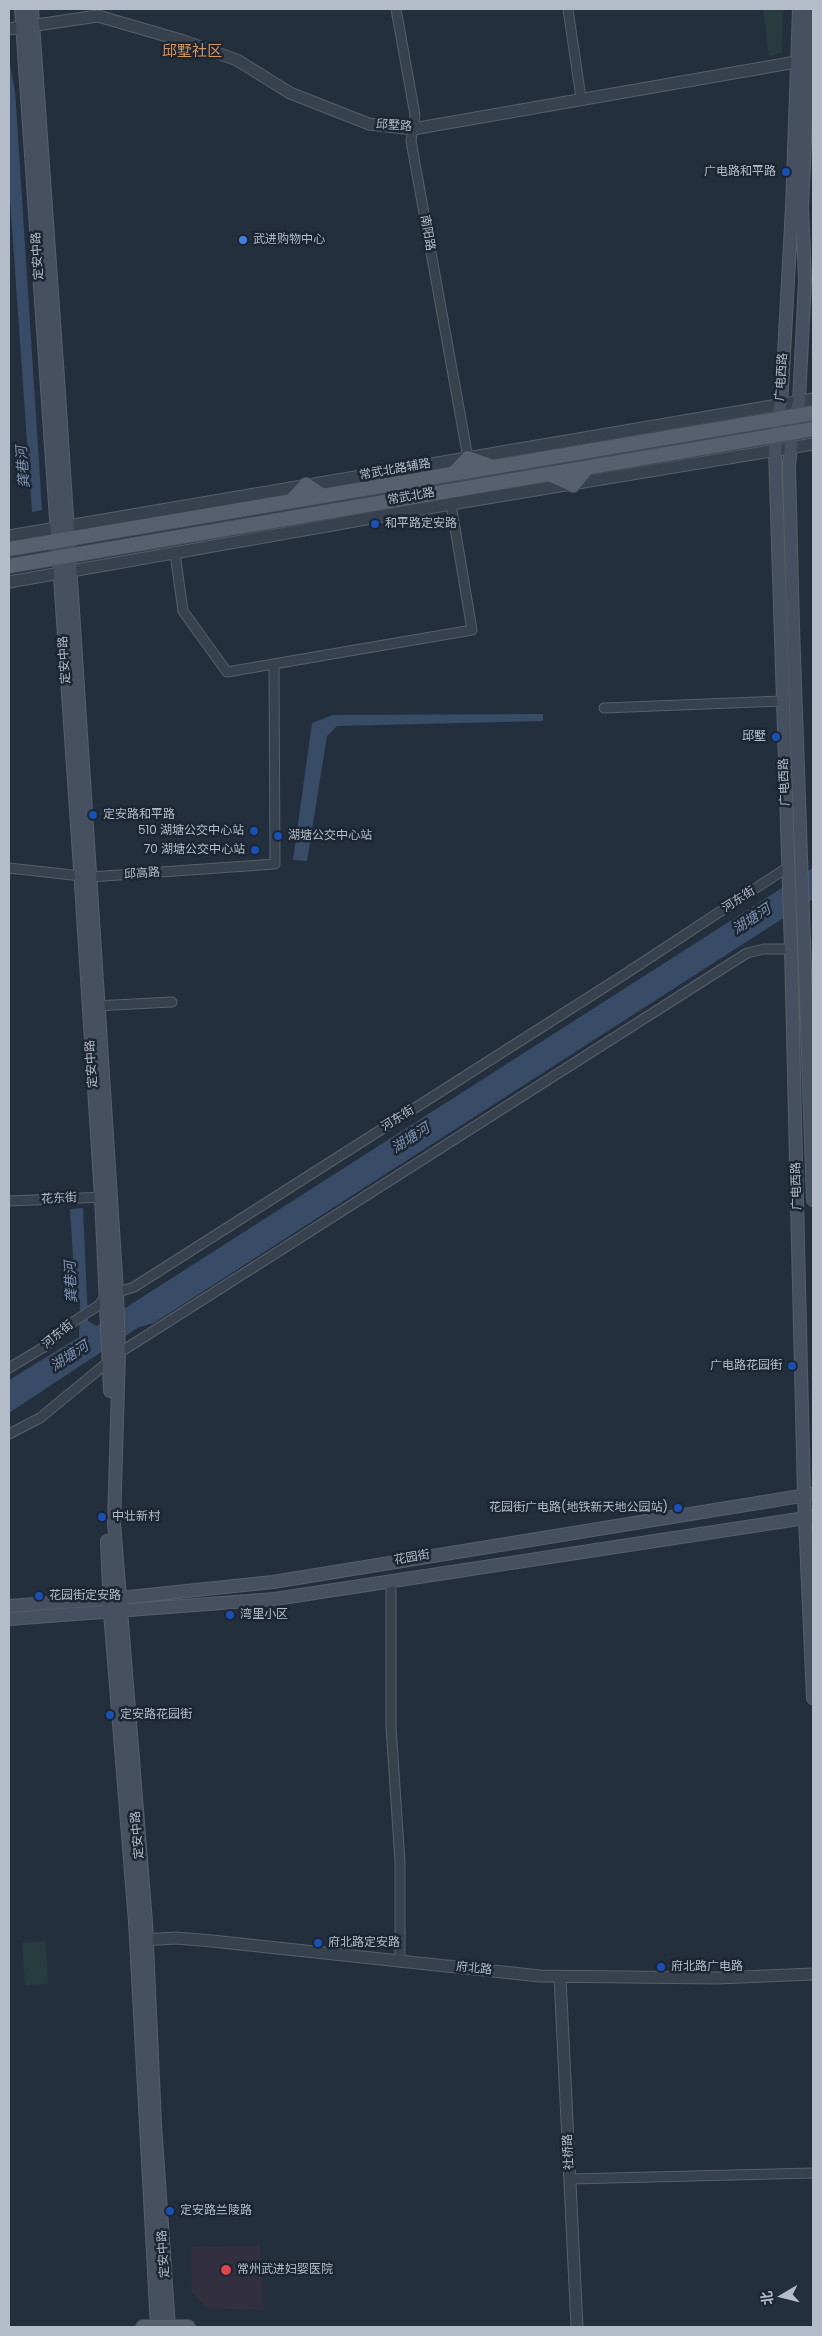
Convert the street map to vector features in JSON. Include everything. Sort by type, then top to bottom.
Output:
[{"type":"main road","name":"定安中路","points":[[21,9],[28,27]]},
{"type":"main road","name":"定安中路","points":[[32,9],[28,27],[106,1197],[109,1302],[114,1352],[114,1599],[155,2124],[159,2327]]},
{"type":"main road","name":"广电西路","points":[[799,9],[792,207],[781,404],[775,451],[809,1517]]},
{"type":"main road","name":"广电西路","points":[[810,9],[802,207],[805,281],[799,401],[792,433],[789,467],[813,1200]]},
{"type":"main road","name":"常武北路","points":[[9,549],[63,533],[323,496],[813,413]]},
{"type":"main road","name":"常武北路","points":[[9,566],[813,429]]},
{"type":"main road","points":[[453,474],[468,458],[494,467]]},
{"type":"main road","points":[[550,474],[573,485],[588,467]]},
{"type":"main road","points":[[291,501],[306,485],[323,496]]},
{"type":"main road","name":"花园街","points":[[9,1606],[114,1599],[273,1582],[809,1494]]},
{"type":"main road","points":[[809,1517],[813,1698]]},
{"type":"main road","name":"花园街","points":[[9,1619],[275,1599],[809,1517]]},
{"type":"main road","points":[[159,2327],[188,2327]]},
{"type":"street","name":"南阳路","points":[[396,9],[415,115],[411,141],[468,458]]},
{"type":"street","points":[[568,9],[581,98]]},
{"type":"street","name":"邱墅路","points":[[9,29],[98,16],[184,41],[237,60],[290,93],[369,124],[413,128],[796,62]]},
{"type":"street","points":[[799,401],[813,399]]},
{"type":"street","name":"常武北路辅路","points":[[9,536],[63,533],[306,485],[799,401]]},
{"type":"street","points":[[9,582],[451,504],[813,444]]},
{"type":"street","points":[[174,553],[183,611],[227,672],[472,630],[451,504]]},
{"type":"street","name":"邱高路","points":[[9,868],[85,876],[275,864],[274,664]]},
{"type":"street","points":[[604,708],[782,701]]},
{"type":"street","name":"河东街","points":[[9,1368],[44,1347],[73,1322],[134,1287],[620,978],[789,873]]},
{"type":"street","points":[[9,1434],[40,1418],[114,1352],[747,953],[764,949],[791,949]]},
{"type":"street","points":[[94,1006],[172,1002]]},
{"type":"street","name":"花东街","points":[[9,1201],[106,1197]]},
{"type":"street","points":[[391,1581],[391,1728],[400,1862],[400,1962]]},
{"type":"street","name":"府北路","points":[[141,1940],[176,1938],[212,1941],[400,1962],[560,1977],[717,1978],[813,1974]]},
{"type":"street","name":"社桥路","points":[[560,1977],[577,2327]]},
{"type":"street","points":[[571,2179],[813,2173]]},
{"type":"shaded area","name":"常州武进妇婴医院","points":[[260,2246],[264,2310],[207,2308],[192,2293],[191,2247]]},
{"type":"green space","points":[[763,9],[783,9],[782,53],[769,56]]},
{"type":"green space","points":[[46,1941],[48,1984],[25,1985],[22,1943]]},
{"type":"water","points":[[9,61],[15,90],[42,510],[32,512],[9,185]]},
{"type":"water","points":[[543,714],[543,721],[337,726],[327,736],[307,861],[293,860],[312,723],[333,715]]},
{"type":"water","name":"湖塘河","points":[[813,868],[813,899],[154,1323],[139,1327],[9,1413],[9,1380],[79,1337],[80,1304],[75,1289],[70,1209],[83,1208],[88,1321],[97,1326]]},
{"type":"place","name":"广电路和平路","points":[[786,172]]},
{"type":"place","name":"武进购物中心","points":[[243,240]]},
{"type":"place","name":"和平路定安路","points":[[375,524]]},
{"type":"place","name":"邱墅","points":[[776,737]]},
{"type":"place","name":"定安路和平路","points":[[93,815]]},
{"type":"place","name":"510 湖塘公交中心站","points":[[254,831]]},
{"type":"place","name":"湖塘公交中心站","points":[[278,836]]},
{"type":"place","name":"70 湖塘公交中心站","points":[[255,850]]},
{"type":"place","name":"广电路花园街","points":[[792,1366]]},
{"type":"place","name":"花园街广电路(地铁新天地公园站)","points":[[678,1508]]},
{"type":"place","name":"中壮新村","points":[[102,1517]]},
{"type":"place","name":"花园街定安路","points":[[39,1596]]},
{"type":"place","name":"湾里小区","points":[[230,1615]]},
{"type":"place","name":"定安路花园街","points":[[110,1715]]},
{"type":"place","name":"府北路定安路","points":[[318,1943]]},
{"type":"place","name":"府北路广电路","points":[[661,1967]]},
{"type":"place","name":"定安路兰陵路","points":[[170,2211]]},
{"type":"place","name":"常州武进妇婴医院","points":[[226,2270]]},
{"type":"district","name":"邱墅社区","points":[[192,52]]},
{"type":"water label","name":"龚巷河","points":[[24,467]]},
{"type":"water label","name":"龚巷河","points":[[72,1282]]}]
